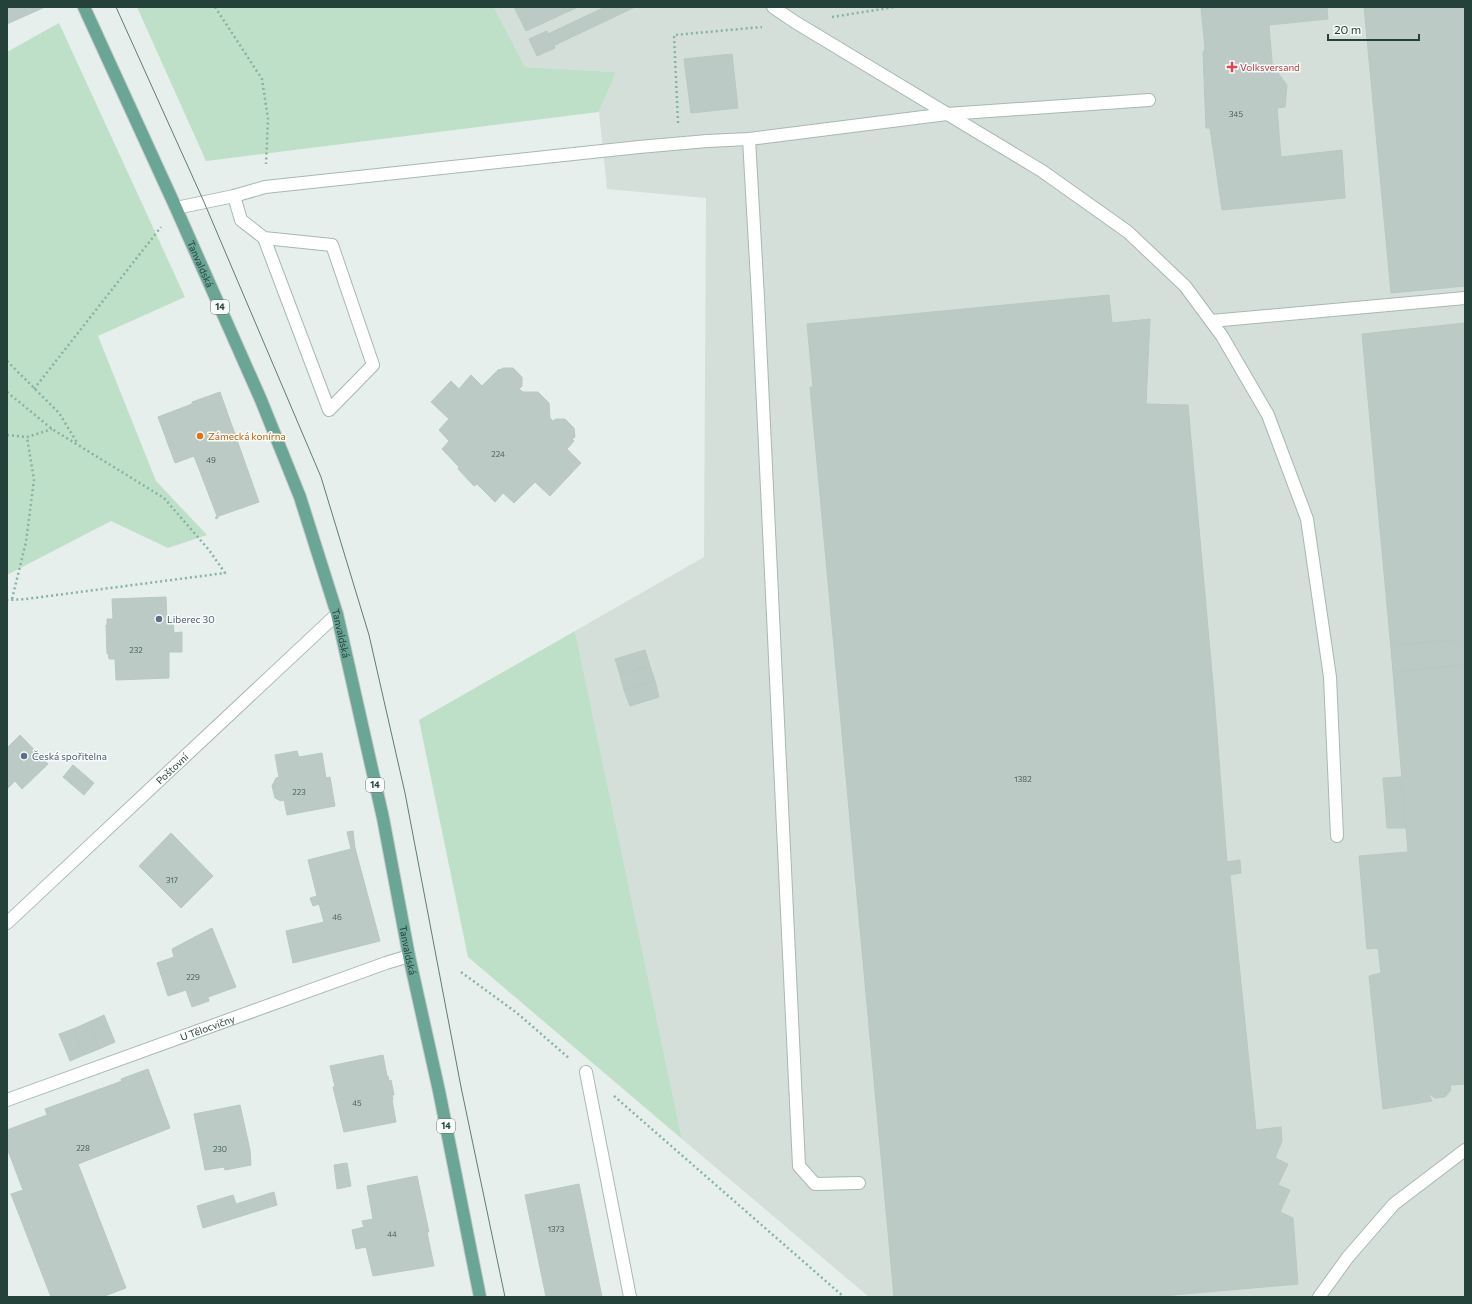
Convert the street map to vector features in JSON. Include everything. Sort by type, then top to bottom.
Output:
[{"type":"main road","name":"Tanvaldská","points":[[84,7],[176,208],[261,400],[295,485],[336,614],[383,818],[409,956],[440,1098],[480,1297]]},
{"type":"street","points":[[773,7],[795,22],[1042,171],[1128,232],[1185,286],[1222,336],[1268,415],[1307,519],[1330,677],[1337,836]]},
{"type":"street","points":[[176,208],[234,196],[266,187],[631,148],[748,139],[947,114],[1149,100]]},
{"type":"street","points":[[748,139],[758,306],[799,1166],[815,1184],[859,1183]]},
{"type":"street","points":[[234,196],[240,220],[264,238],[332,245],[372,365],[329,410],[264,238]]},
{"type":"street","points":[[1211,321],[1465,298]]},
{"type":"street","name":"Poštovní","points":[[7,923],[336,614]]},
{"type":"street","name":"U Tělocvičny","points":[[7,1100],[386,962],[409,956]]},
{"type":"street","points":[[586,1072],[630,1297]]},
{"type":"street","points":[[1318,1297],[1348,1257],[1394,1204],[1465,1150]]},
{"type":"path","points":[[215,7],[262,79],[268,119],[266,187]]},
{"type":"path","points":[[678,129],[674,35],[779,26],[795,22],[896,7]]},
{"type":"path","points":[[34,389],[176,208]]},
{"type":"path","points":[[7,361],[59,413],[79,446]]},
{"type":"path","points":[[7,392],[52,429],[164,498],[209,550],[225,573],[26,599],[7,600]]},
{"type":"path","points":[[7,436],[27,437],[52,429]]},
{"type":"path","points":[[12,599],[26,542],[34,480],[27,437]]},
{"type":"path","points":[[461,972],[517,1013],[844,1297]]},
{"type":"shaded area","points":[[494,7],[1465,7],[1465,1297],[869,1297],[682,1139],[575,631],[704,557],[706,198],[607,189],[599,112],[616,72],[525,67]]},
{"type":"green space","points":[[137,7],[494,7],[525,67],[616,72],[599,112],[206,161]]},
{"type":"green space","points":[[59,23],[185,297],[98,336],[156,481],[207,535],[168,548],[111,521],[7,575],[7,52]]},
{"type":"green space","points":[[575,631],[682,1139],[468,957],[419,720]]},
{"type":"building","points":[[7,7],[45,7],[7,24]]},
{"type":"building","points":[[514,7],[578,7],[526,31]]},
{"type":"building","points":[[605,7],[635,7],[553,46],[548,34]]},
{"type":"building","points":[[1201,7],[1327,7],[1328,19],[1269,25],[1273,73],[1278,73],[1287,85],[1285,107],[1277,108],[1281,157],[1342,150],[1345,198],[1222,210],[1210,128],[1206,128],[1203,52],[1205,49]]},
{"type":"building","points":[[1364,7],[1465,7],[1465,286],[1391,293]]},
{"type":"building","points":[[547,31],[555,48],[537,56],[529,39]]},
{"type":"building","points":[[732,54],[738,108],[691,113],[684,59]]},
{"type":"building","points":[[1109,295],[1112,323],[1150,319],[1146,404],[1188,405],[1214,695],[1227,862],[1240,860],[1241,873],[1230,875],[1256,1130],[1281,1127],[1282,1141],[1275,1158],[1288,1164],[1278,1185],[1290,1190],[1280,1212],[1293,1218],[1298,1284],[1151,1297],[894,1297],[810,387],[813,387],[807,324]]},
{"type":"building","points":[[1465,323],[1465,640],[1396,645],[1391,649],[1362,334]]},
{"type":"building","points":[[503,368],[513,368],[522,377],[522,386],[519,389],[523,392],[538,392],[549,403],[550,418],[553,421],[556,419],[565,419],[574,428],[575,437],[572,439],[574,441],[567,449],[581,463],[550,496],[535,482],[514,503],[503,493],[495,502],[477,484],[474,486],[442,449],[449,441],[439,430],[449,419],[431,402],[451,381],[459,389],[471,375],[482,386],[499,369],[500,370]]},
{"type":"building","name":"Zámecká konírna","points":[[220,392],[259,502],[219,516],[217,519],[215,518],[217,516],[194,456],[175,463],[158,417]]},
{"type":"building","points":[[166,597],[167,621],[173,621],[174,633],[182,632],[182,652],[169,652],[169,678],[116,680],[115,659],[109,659],[108,653],[107,654],[106,625],[107,619],[113,619],[112,599]]},
{"type":"building","points":[[1458,640],[1464,641],[1465,665],[1393,672],[1391,649],[1396,645]]},
{"type":"building","points":[[645,650],[650,666],[620,675],[615,659]]},
{"type":"building","points":[[1465,665],[1465,1084],[1450,1085],[1451,1090],[1445,1097],[1435,1098],[1428,1093],[1432,1101],[1383,1109],[1369,976],[1381,973],[1378,948],[1367,949],[1359,856],[1408,852],[1393,672]]},
{"type":"building","points":[[650,666],[655,681],[624,690],[620,675]]},
{"type":"building","points":[[655,681],[659,697],[630,706],[624,690]]},
{"type":"building","name":"Česká spořitelna","points":[[20,735],[48,764],[22,789],[15,781],[7,789],[7,748]]},
{"type":"building","points":[[297,751],[299,757],[322,753],[326,778],[330,777],[335,806],[287,815],[284,800],[281,801],[275,798],[272,786],[276,778],[279,777],[275,755]]},
{"type":"building","points":[[73,765],[94,783],[84,795],[63,777]]},
{"type":"building","points":[[1401,777],[1406,828],[1387,828],[1383,778]]},
{"type":"building","points":[[353,831],[355,848],[380,941],[293,963],[286,931],[324,922],[319,904],[313,906],[310,898],[317,896],[308,860],[351,849],[347,832]]},
{"type":"building","points":[[171,833],[213,876],[181,908],[139,866]]},
{"type":"building","points":[[212,928],[236,987],[208,997],[209,1001],[192,1007],[186,990],[168,996],[157,963],[174,957],[172,949]]},
{"type":"building","points":[[104,1015],[115,1042],[99,1049],[89,1022]]},
{"type":"building","points":[[89,1022],[99,1049],[84,1055],[73,1029]]},
{"type":"building","points":[[73,1029],[84,1055],[70,1061],[59,1034]]},
{"type":"building","points":[[383,1055],[387,1076],[389,1081],[391,1080],[394,1095],[392,1095],[392,1100],[396,1122],[344,1132],[333,1087],[335,1087],[330,1066]]},
{"type":"building","points":[[148,1069],[170,1128],[78,1164],[126,1288],[102,1297],[51,1297],[11,1194],[23,1190],[7,1148],[7,1130],[47,1115],[45,1109],[122,1081],[121,1079]]},
{"type":"building","points":[[240,1105],[250,1150],[251,1165],[225,1170],[224,1167],[205,1170],[194,1114]]},
{"type":"building","points":[[347,1163],[351,1186],[337,1189],[334,1165]]},
{"type":"building","points":[[417,1176],[429,1232],[427,1232],[434,1266],[373,1276],[366,1247],[356,1249],[352,1230],[364,1227],[362,1221],[373,1219],[367,1186]]},
{"type":"building","points":[[579,1184],[602,1297],[546,1297],[525,1195]]},
{"type":"building","points":[[274,1192],[277,1205],[203,1228],[197,1206],[233,1195],[236,1204]]},
{"type":"tram line","points":[[116,7],[204,202],[321,477],[369,635],[405,793],[461,1087],[505,1297]]},
{"type":"place","name":"Volksversand","points":[[1232,67]]},
{"type":"place","name":"Zámecká konírna","points":[[200,436]]},
{"type":"place","name":"Liberec 30","points":[[159,619]]},
{"type":"place","name":"Česká spořitelna","points":[[24,756]]}]
